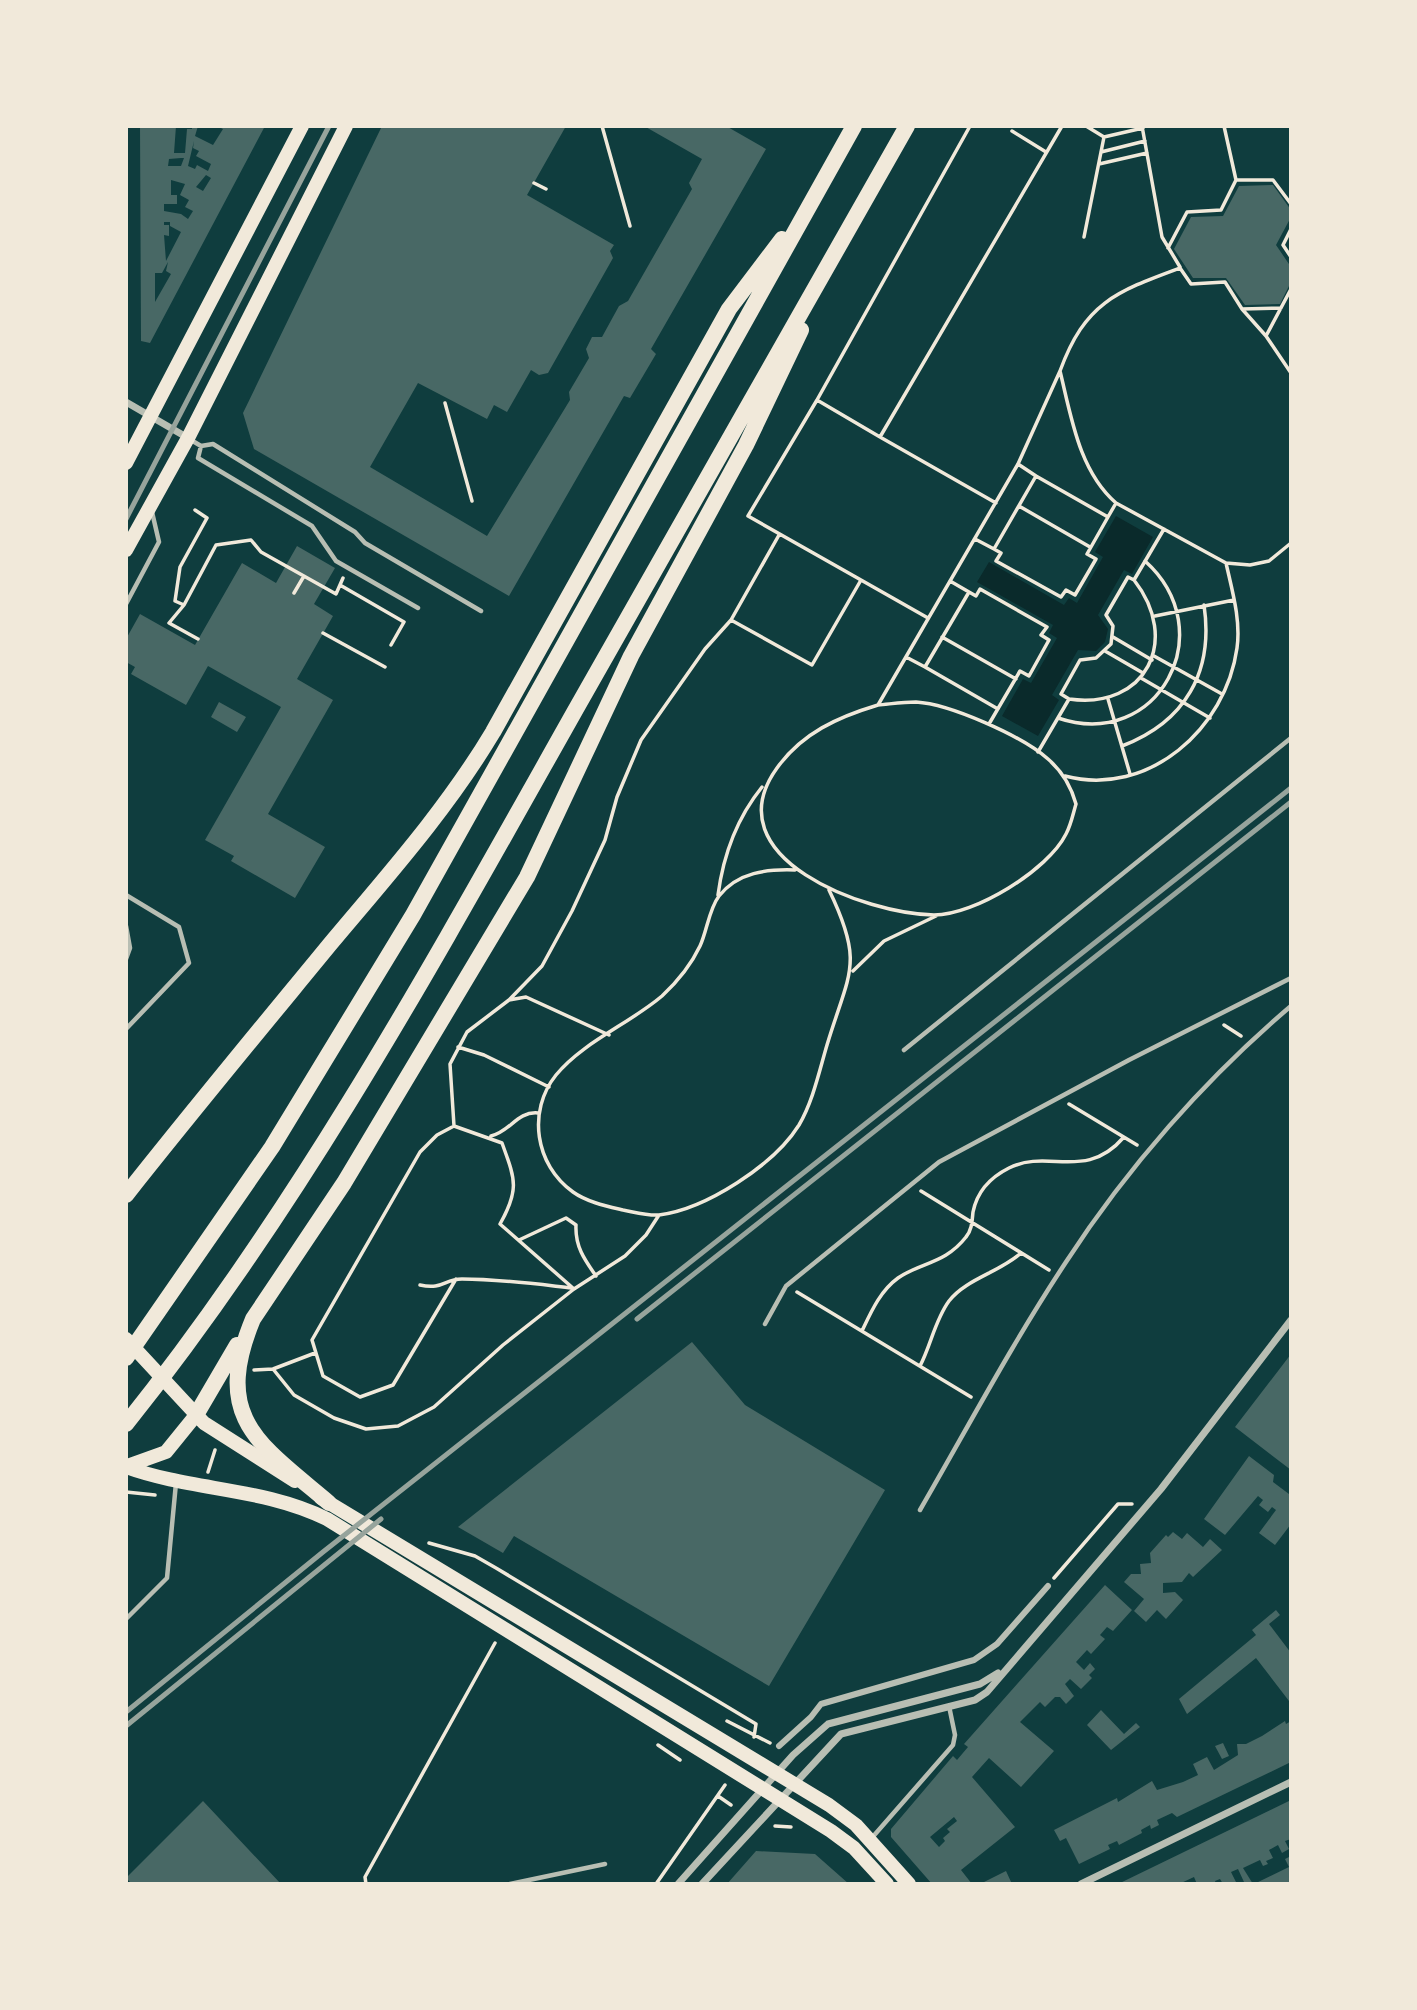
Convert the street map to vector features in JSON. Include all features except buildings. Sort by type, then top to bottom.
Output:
[{"type":"highway","points":[[126,1358],[272,1147],[354,1014],[474,806],[854,126]]},
{"type":"highway","points":[[126,1424],[227,1287],[282,1206],[410,1002],[742,412],[907,126]]},
{"type":"highway","points":[[126,1195],[227,1068],[412,847],[463,780],[729,309],[810,204]]},
{"type":"highway","points":[[196,1415],[199,1404],[253,1319],[383,1121],[531,870],[631,656],[746,444],[849,230]]},
{"type":"highway","points":[[126,1182],[181,1116],[227,1068]]},
{"type":"highway","points":[[253,1319],[237,1368],[237,1394],[244,1419],[261,1444],[328,1503]]},
{"type":"main road","points":[[126,463],[302,126]]},
{"type":"main road","points":[[126,550],[188,438],[346,126]]},
{"type":"main road","points":[[126,1339],[196,1415],[222,1435],[328,1503],[417,1548],[839,1811],[870,1840],[909,1884]]},
{"type":"main road","points":[[126,1466],[166,1452],[196,1415]]},
{"type":"main road","points":[[126,1466],[176,1482],[265,1496],[314,1513],[845,1841],[887,1884]]},
{"type":"street","points":[[126,402],[188,438]]},
{"type":"street","points":[[702,1884],[841,1734],[975,1700],[987,1692],[1148,1504],[1291,1320]]},
{"type":"street","points":[[779,1746],[821,1704],[974,1660],[997,1644],[1048,1586]]},
{"type":"street","points":[[678,1884],[761,1789],[828,1724],[980,1684],[1012,1660]]},
{"type":"street","points":[[1081,1884],[1291,1782]]},
{"type":"lane","points":[[188,438],[201,446],[213,444],[355,532],[365,544],[481,611]]},
{"type":"lane","points":[[201,446],[198,458],[312,526],[336,561],[418,608]]},
{"type":"lane","points":[[126,604],[159,542],[151,504]]},
{"type":"lane","points":[[904,1050],[1291,738]]},
{"type":"lane","points":[[126,895],[179,927],[189,963],[126,1029]]},
{"type":"lane","points":[[126,926],[130,948],[126,959]]},
{"type":"lane","points":[[765,1324],[786,1286],[939,1162],[1058,1097],[1291,978]]},
{"type":"lane","points":[[920,1510],[1058,1275],[1148,1151],[1252,1042],[1291,1006]]},
{"type":"lane","points":[[126,1619],[167,1578],[176,1482]]},
{"type":"lane","points":[[870,1840],[953,1745],[955,1735],[949,1706]]},
{"type":"lane","points":[[510,1884],[604,1864]]},
{"type":"path","points":[[602,126],[630,226]]},
{"type":"path","points":[[929,618],[748,516],[817,400],[970,126]]},
{"type":"path","points":[[880,437],[1062,126]]},
{"type":"path","points":[[1086,126],[1104,137],[1142,127],[1161,237],[1191,285],[1226,282],[1242,309],[1266,336],[1291,373]]},
{"type":"path","points":[[1168,248],[1187,212],[1221,210],[1236,180],[1224,126]]},
{"type":"path","points":[[1012,131],[1047,152]]},
{"type":"path","points":[[1084,237],[1104,137]]},
{"type":"path","points":[[1101,152],[1145,141]]},
{"type":"path","points":[[1099,164],[1147,153]]},
{"type":"path","points":[[1236,180],[1273,180],[1291,204]]},
{"type":"path","points":[[534,183],[546,189]]},
{"type":"path","points":[[1291,229],[1283,245],[1291,257]]},
{"type":"path","points":[[878,705],[1018,464],[1086,318],[1138,284],[1180,268]]},
{"type":"path","points":[[1266,336],[1291,289]]},
{"type":"path","points":[[1242,309],[1281,308]]},
{"type":"path","points":[[1060,371],[1082,450],[1102,490],[1116,503],[1226,563],[1250,565],[1269,561],[1291,543]]},
{"type":"path","points":[[817,400],[996,503]]},
{"type":"path","points":[[445,403],[472,501]]},
{"type":"path","points":[[1018,464],[1108,517]]},
{"type":"path","points":[[994,549],[1036,476]]},
{"type":"path","points":[[975,539],[1001,553],[996,561],[1061,597],[1066,590],[1075,595],[1096,559],[1087,554],[1116,503]]},
{"type":"path","points":[[1019,506],[1091,547]]},
{"type":"path","points":[[184,605],[175,601],[180,567],[207,517],[195,510]]},
{"type":"path","points":[[1134,580],[1164,529]]},
{"type":"path","points":[[454,1126],[450,1064],[458,1047],[467,1031],[509,1000],[542,966],[572,911],[605,840],[617,797],[641,740],[705,649],[731,620],[779,535]]},
{"type":"path","points":[[198,639],[169,623],[184,605],[216,545],[251,540],[261,552],[336,594],[344,578]]},
{"type":"path","points":[[1058,718],[1086,724],[1115,722],[1141,708],[1162,690],[1175,667],[1181,637],[1178,611],[1167,584],[1146,561]]},
{"type":"path","points":[[1064,776],[1105,779],[1154,767],[1178,751],[1210,718],[1223,694],[1237,646],[1234,600],[1226,563]]},
{"type":"path","points":[[294,593],[304,576]]},
{"type":"path","points":[[1128,577],[1134,580],[1155,616],[1153,658],[1142,676],[1125,691],[1108,699],[1086,702],[1069,699],[1061,694],[1080,660],[1096,658],[1105,651],[1113,637],[1113,626],[1106,615],[1128,577]]},
{"type":"path","points":[[731,620],[812,665],[860,580]]},
{"type":"path","points":[[950,581],[976,596],[980,589],[1047,626],[1041,635],[1049,640],[1029,676],[1020,671],[989,724]]},
{"type":"path","points":[[340,585],[404,622],[391,645]]},
{"type":"path","points":[[925,667],[969,592]]},
{"type":"path","points":[[1155,616],[1234,600]]},
{"type":"path","points":[[1122,746],[1155,731],[1184,702],[1197,680],[1207,641],[1204,605]]},
{"type":"path","points":[[323,633],[385,667]]},
{"type":"path","points":[[942,637],[1016,679]]},
{"type":"path","points":[[1113,637],[1223,694]]},
{"type":"path","points":[[1105,651],[1162,690],[1210,718]]},
{"type":"path","points":[[906,656],[998,709]]},
{"type":"path","points":[[1038,752],[1069,699]]},
{"type":"path","points":[[1108,699],[1130,775]]},
{"type":"path","points":[[829,890],[847,927],[852,947],[851,973],[812,1096],[799,1124],[783,1146],[736,1184],[695,1204],[659,1215],[597,1203],[573,1192],[553,1173],[541,1148],[538,1112],[550,1087],[572,1060],[652,1004],[691,963],[718,897],[721,877],[735,832],[750,803],[784,758],[807,736],[846,715],[878,705],[917,702],[952,710],[989,724],[1038,752],[1064,776],[1076,804],[1066,835],[1041,864],[1004,892],[937,915],[884,941],[851,973]]},
{"type":"path","points":[[762,787],[766,831],[781,856],[797,870],[829,890],[902,912],[937,915]]},
{"type":"path","points":[[718,897],[741,878],[766,869],[797,870]]},
{"type":"path","points":[[509,1000],[526,997],[609,1035]]},
{"type":"path","points":[[1212,1018],[1252,1042]]},
{"type":"path","points":[[458,1047],[484,1055],[550,1087]]},
{"type":"path","points":[[1058,1097],[1148,1151]]},
{"type":"path","points":[[489,1137],[502,1134],[528,1112],[538,1112]]},
{"type":"path","points":[[456,1279],[393,1385],[360,1397],[323,1376],[312,1340],[420,1152],[437,1135],[454,1126],[502,1143],[513,1172],[514,1200],[500,1224],[574,1289]]},
{"type":"path","points":[[862,1331],[874,1305],[898,1278],[953,1250],[968,1235],[979,1195],[998,1174],[1027,1163],[1090,1160],[1116,1146],[1124,1137]]},
{"type":"path","points":[[911,1185],[1058,1275]]},
{"type":"path","points":[[316,1353],[273,1369],[294,1395],[334,1418],[366,1429],[398,1426],[434,1406],[503,1345],[574,1289],[625,1256],[646,1235],[659,1215]]},
{"type":"path","points":[[519,1240],[566,1218],[576,1225],[575,1238],[583,1257],[596,1276]]},
{"type":"path","points":[[920,1366],[950,1299],[973,1282],[1008,1265],[1021,1253]]},
{"type":"path","points":[[420,1285],[435,1288],[456,1279],[574,1289]]},
{"type":"path","points":[[786,1286],[981,1404]]},
{"type":"path","points":[[1048,1586],[1118,1504],[1148,1504]]},
{"type":"path","points":[[417,1548],[475,1556],[756,1724],[754,1736]]},
{"type":"path","points":[[366,1884],[365,1877],[495,1643]]},
{"type":"path","points":[[656,1884],[725,1784]]},
{"type":"path","points":[[776,1826],[796,1828]]},
{"type":"water","points":[[1116,516],[1153,537],[1132,574],[1124,570],[1098,615],[1108,629],[1105,642],[1096,651],[1078,650],[1052,695],[1059,700],[1038,736],[1002,716],[1023,679],[1031,683],[1057,638],[1049,633],[1053,625],[977,582],[989,562],[1064,605],[1069,598],[1077,603],[1103,557],[1095,552]]},
{"type":"railway","points":[[126,519],[329,126]]},
{"type":"railway","points":[[126,1712],[323,1552],[1291,788]]},
{"type":"railway","points":[[637,1319],[1291,802]]},
{"type":"railway","points":[[126,1726],[381,1519]]}]
